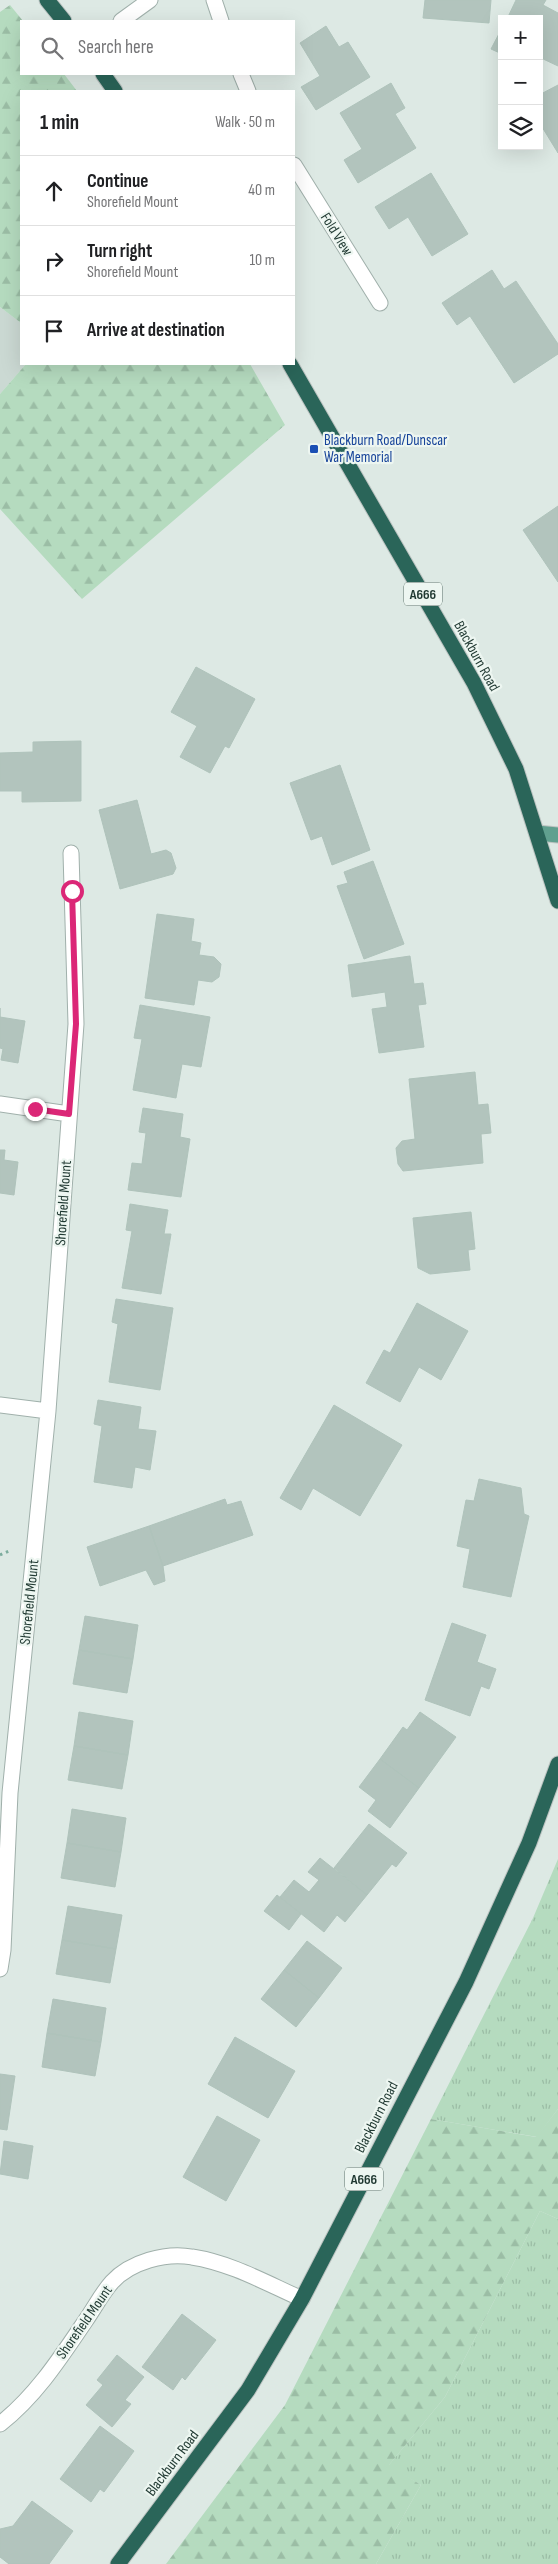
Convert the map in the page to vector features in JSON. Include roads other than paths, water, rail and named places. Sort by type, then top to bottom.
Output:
[{"type":"highway","points":[[47,0],[63,20]]},
{"type":"highway","points":[[104,75],[114,90]]},
{"type":"highway","name":"Blackburn Road","points":[[291,365],[474,683],[516,769],[558,901]]},
{"type":"highway","name":"Blackburn Road","points":[[118,2564],[248,2390],[302,2299],[466,1982],[529,1843],[558,1764]]},
{"type":"main road","points":[[537,833],[558,836]]},
{"type":"street","points":[[122,20],[150,0]]},
{"type":"street","points":[[214,0],[221,20]]},
{"type":"street","points":[[241,75],[248,90]]},
{"type":"street","name":"Fold View","points":[[295,167],[380,303]]},
{"type":"street","name":"Shorefield Mount","points":[[0,1969],[3,1950],[5,1793],[48,1411],[76,1024],[71,853]]},
{"type":"street","points":[[0,1104],[69,1114]]},
{"type":"street","points":[[0,1405],[48,1411]]},
{"type":"street","name":"Shorefield Mount","points":[[0,2424],[21,2408],[56,2363],[112,2281],[133,2265],[161,2258],[191,2256],[232,2267],[302,2299]]},
{"type":"place","name":"Blackburn Road/Dunscar War Memorial","points":[[314,449]]}]
